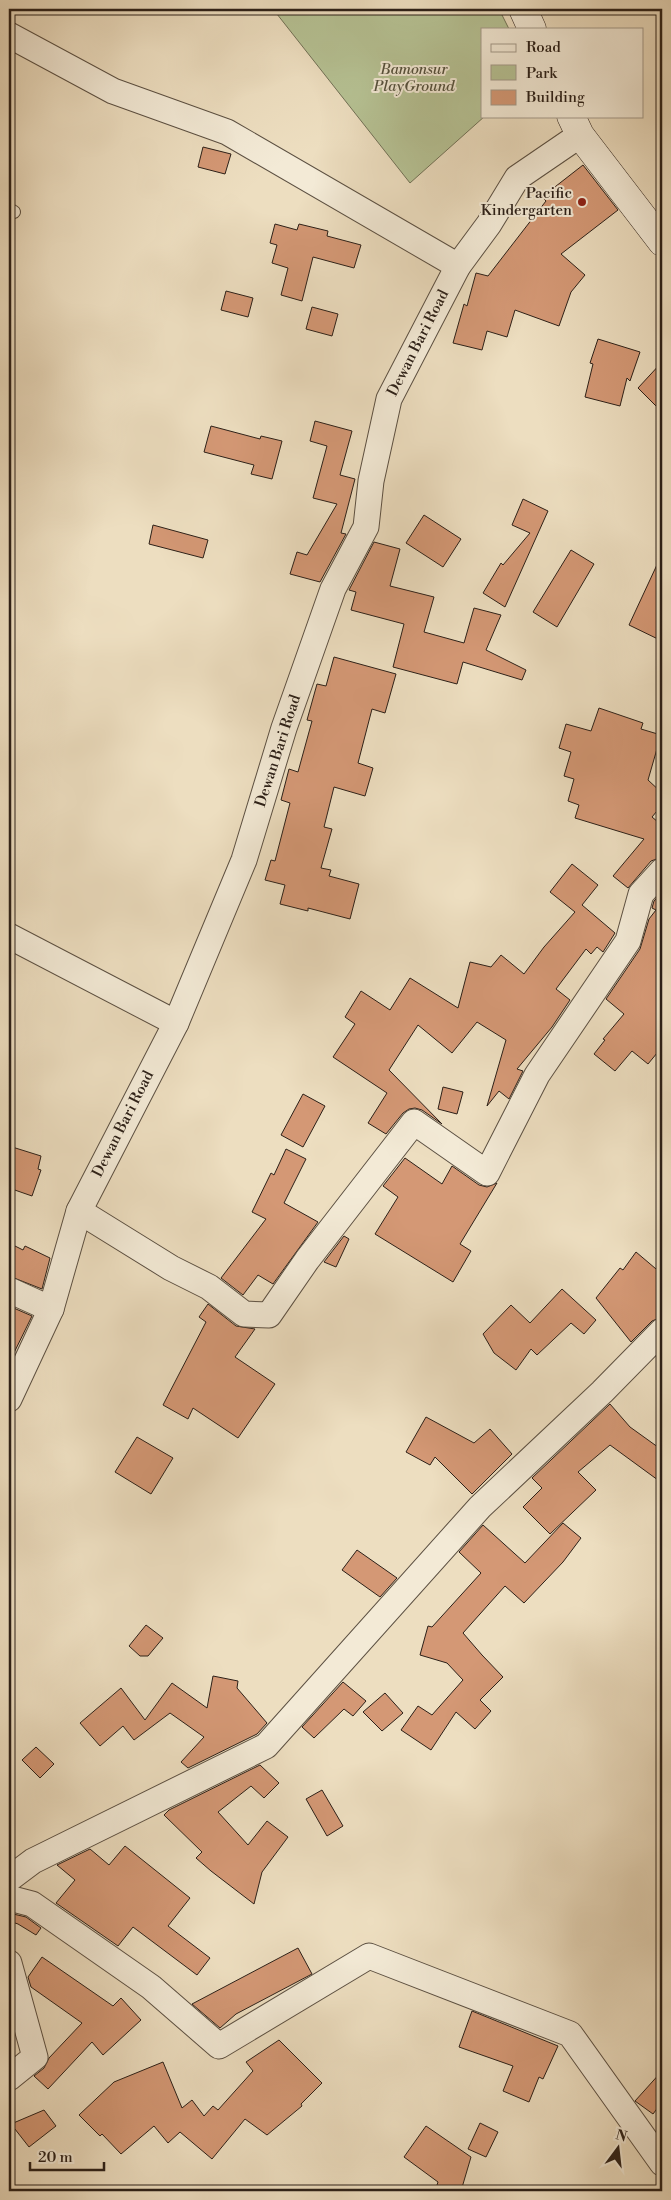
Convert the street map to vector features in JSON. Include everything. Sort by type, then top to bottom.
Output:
[{"type":"main road","points":[[523,9],[532,28]]},
{"type":"main road","points":[[576,126],[662,242]]},
{"type":"street","points":[[9,35],[113,91],[227,132],[458,266]]},
{"type":"street","name":"Dewan Bari Road","points":[[9,1399],[51,1309],[79,1211],[176,1023],[244,860],[284,728],[333,589],[366,527],[371,480],[388,399],[458,266],[490,224],[518,178],[576,126]]},
{"type":"street","points":[[79,1211],[171,1268],[208,1287],[244,1314],[270,1315],[307,1260],[414,1122],[487,1173],[537,1075],[628,941],[641,894],[662,871]]},
{"type":"street","points":[[9,936],[176,1023]]},
{"type":"street","points":[[9,1290],[51,1309]]},
{"type":"street","points":[[9,1879],[33,1861],[266,1746],[480,1506],[602,1392],[662,1331]]},
{"type":"street","points":[[9,1898],[32,1904],[143,1982],[219,2046],[369,1956],[570,2034],[662,2163]]},
{"type":"street","points":[[9,1963],[35,2057],[9,2078]]},
{"type":"green space","name":"Bamonsur PlayGround","points":[[273,9],[499,9],[508,28],[481,28],[481,118],[483,118],[410,183]]},
{"type":"building","points":[[203,147],[231,154],[225,174],[198,167]]},
{"type":"building","points":[[583,165],[618,210],[561,254],[585,275],[571,292],[559,326],[515,310],[507,337],[487,331],[482,350],[453,343],[464,304],[467,306],[476,273],[488,276],[546,201],[542,197]]},
{"type":"building","points":[[275,224],[297,230],[299,224],[328,231],[327,236],[361,245],[354,268],[313,257],[302,301],[281,295],[288,268],[272,263],[277,245],[270,243]]},
{"type":"building","points":[[226,291],[253,298],[248,317],[221,310]]},
{"type":"building","points":[[312,307],[338,314],[332,336],[306,329]]},
{"type":"building","points":[[598,339],[640,352],[630,381],[627,378],[620,406],[585,397],[593,364],[590,363]]},
{"type":"building","points":[[662,362],[662,412],[638,388]]},
{"type":"building","points":[[315,421],[352,431],[340,475],[355,479],[341,533],[346,534],[320,582],[290,574],[297,552],[307,555],[337,504],[313,498],[327,446],[310,441]]},
{"type":"building","points":[[211,426],[260,439],[261,436],[282,441],[272,479],[251,474],[254,465],[204,452]]},
{"type":"building","points":[[523,499],[548,511],[505,607],[483,593],[501,563],[503,565],[530,533],[512,525]]},
{"type":"building","points":[[424,515],[461,539],[443,567],[406,543]]},
{"type":"building","points":[[153,525],[208,540],[203,558],[149,544]]},
{"type":"building","points":[[374,542],[400,549],[390,586],[434,597],[424,632],[464,643],[474,608],[501,615],[486,650],[526,670],[522,680],[463,662],[457,684],[393,667],[404,624],[351,610],[356,592],[349,590]]},
{"type":"building","points":[[571,550],[594,564],[557,627],[533,612]]},
{"type":"building","points":[[662,554],[662,641],[629,625]]},
{"type":"building","points":[[334,657],[396,674],[385,713],[372,709],[358,763],[373,768],[365,796],[334,787],[324,827],[332,829],[321,868],[331,870],[329,876],[359,884],[350,919],[308,908],[308,911],[280,904],[285,885],[265,880],[271,860],[275,861],[290,803],[281,800],[289,769],[298,772],[312,721],[307,720],[317,684],[326,686]]},
{"type":"building","points":[[599,708],[643,723],[641,729],[661,735],[648,780],[662,793],[662,805],[652,817],[658,822],[662,817],[662,857],[651,861],[628,888],[613,876],[644,839],[575,818],[579,805],[568,801],[574,779],[564,776],[571,752],[559,748],[566,724],[591,731]]},
{"type":"building","points":[[572,864],[598,885],[582,905],[615,933],[603,952],[597,947],[591,954],[586,949],[556,989],[570,1000],[552,1027],[517,1069],[523,1071],[509,1099],[499,1091],[487,1106],[506,1040],[477,1022],[452,1053],[418,1025],[389,1070],[442,1124],[422,1110],[415,1108],[403,1113],[386,1134],[368,1123],[387,1093],[333,1057],[355,1024],[345,1017],[361,991],[390,1010],[410,978],[458,1008],[470,962],[491,967],[501,955],[524,974],[544,947],[575,912],[550,892]]},
{"type":"building","points":[[662,892],[662,1047],[648,1064],[632,1051],[615,1071],[594,1054],[605,1040],[603,1039],[624,1014],[606,999],[640,949],[649,919],[656,910],[652,908],[654,901]]},
{"type":"building","points":[[443,1087],[463,1092],[457,1114],[438,1109]]},
{"type":"building","points":[[303,1094],[325,1106],[303,1147],[281,1135]]},
{"type":"building","points":[[9,1146],[41,1156],[38,1169],[41,1170],[32,1196],[9,1188]]},
{"type":"building","points":[[286,1149],[306,1159],[284,1203],[318,1222],[273,1284],[258,1275],[243,1295],[221,1278],[266,1219],[252,1212],[271,1173],[274,1175]]},
{"type":"building","points":[[405,1158],[442,1184],[452,1166],[479,1185],[487,1187],[497,1183],[460,1244],[471,1251],[453,1282],[375,1234],[398,1197],[383,1186]]},
{"type":"building","points":[[344,1236],[349,1239],[336,1267],[324,1262]]},
{"type":"building","points":[[9,1243],[23,1250],[25,1246],[50,1258],[42,1289],[9,1276]]},
{"type":"building","points":[[636,1252],[662,1274],[662,1317],[652,1321],[631,1342],[596,1298],[620,1268],[623,1270]]},
{"type":"building","points":[[562,1289],[596,1320],[584,1334],[571,1323],[537,1355],[531,1349],[516,1370],[494,1353],[483,1334],[511,1305],[530,1323]]},
{"type":"building","points":[[208,1304],[236,1326],[255,1329],[235,1357],[275,1384],[238,1438],[193,1408],[188,1419],[163,1405],[206,1322],[199,1317]]},
{"type":"building","points":[[9,1306],[32,1316],[9,1363]]},
{"type":"building","points":[[610,1404],[630,1427],[662,1450],[662,1483],[610,1445],[578,1472],[596,1490],[550,1534],[523,1507],[542,1488],[532,1478]]},
{"type":"building","points":[[426,1417],[474,1443],[490,1429],[512,1454],[472,1494],[435,1457],[430,1465],[406,1452]]},
{"type":"building","points":[[137,1437],[173,1458],[151,1494],[115,1472]]},
{"type":"building","points":[[563,1523],[581,1538],[563,1562],[524,1603],[505,1586],[463,1633],[503,1677],[480,1700],[491,1711],[475,1729],[456,1712],[431,1750],[401,1730],[418,1706],[432,1715],[463,1680],[447,1663],[420,1655],[428,1626],[432,1627],[481,1573],[459,1552],[483,1525],[525,1563]]},
{"type":"building","points":[[357,1550],[397,1578],[380,1597],[342,1570]]},
{"type":"building","points":[[146,1625],[163,1638],[148,1656],[140,1656],[129,1646]]},
{"type":"building","points":[[213,1676],[238,1681],[237,1688],[267,1723],[257,1734],[188,1768],[181,1762],[204,1737],[170,1713],[134,1740],[123,1726],[100,1746],[80,1723],[121,1688],[145,1720],[172,1683],[207,1708]]},
{"type":"building","points":[[343,1682],[366,1701],[353,1716],[344,1709],[314,1738],[302,1727]]},
{"type":"building","points":[[385,1693],[403,1713],[382,1731],[363,1712]]},
{"type":"building","points":[[36,1747],[54,1764],[40,1778],[22,1760]]},
{"type":"building","points":[[260,1765],[279,1783],[264,1798],[251,1786],[218,1812],[248,1845],[267,1821],[288,1837],[262,1872],[254,1904],[196,1858],[202,1852],[164,1815],[169,1810]]},
{"type":"building","points":[[322,1790],[343,1826],[327,1836],[306,1799]]},
{"type":"building","points":[[125,1846],[190,1898],[168,1926],[210,1958],[197,1975],[133,1927],[118,1946],[56,1903],[75,1880],[57,1865],[90,1849],[109,1865]]},
{"type":"building","points":[[9,1913],[26,1917],[41,1928],[36,1935],[9,1921]]},
{"type":"building","points":[[298,1948],[312,1974],[236,2014],[220,2028],[192,2004]]},
{"type":"building","points":[[42,1957],[113,2006],[121,1998],[141,2020],[103,2055],[92,2042],[48,2089],[34,2076],[44,2068],[49,2058],[82,2023],[31,1987],[28,1977]]},
{"type":"building","points":[[472,2011],[558,2046],[543,2079],[539,2077],[529,2102],[503,2091],[513,2066],[459,2047]]},
{"type":"building","points":[[279,2040],[322,2083],[301,2104],[302,2106],[267,2135],[245,2119],[212,2159],[180,2132],[168,2143],[154,2126],[121,2154],[102,2134],[100,2136],[79,2115],[114,2082],[163,2062],[182,2108],[192,2100],[204,2116],[213,2106],[218,2110],[253,2071],[246,2062]]},
{"type":"building","points":[[662,2071],[662,2102],[653,2114],[635,2101]]},
{"type":"building","points":[[44,2110],[56,2126],[29,2147],[11,2124]]},
{"type":"building","points":[[480,2123],[498,2132],[486,2157],[468,2149]]},
{"type":"building","points":[[426,2126],[471,2157],[461,2191],[435,2191],[438,2182],[404,2157]]},
{"type":"place","name":"Pacific Kindergarten","points":[[582,202]]}]
